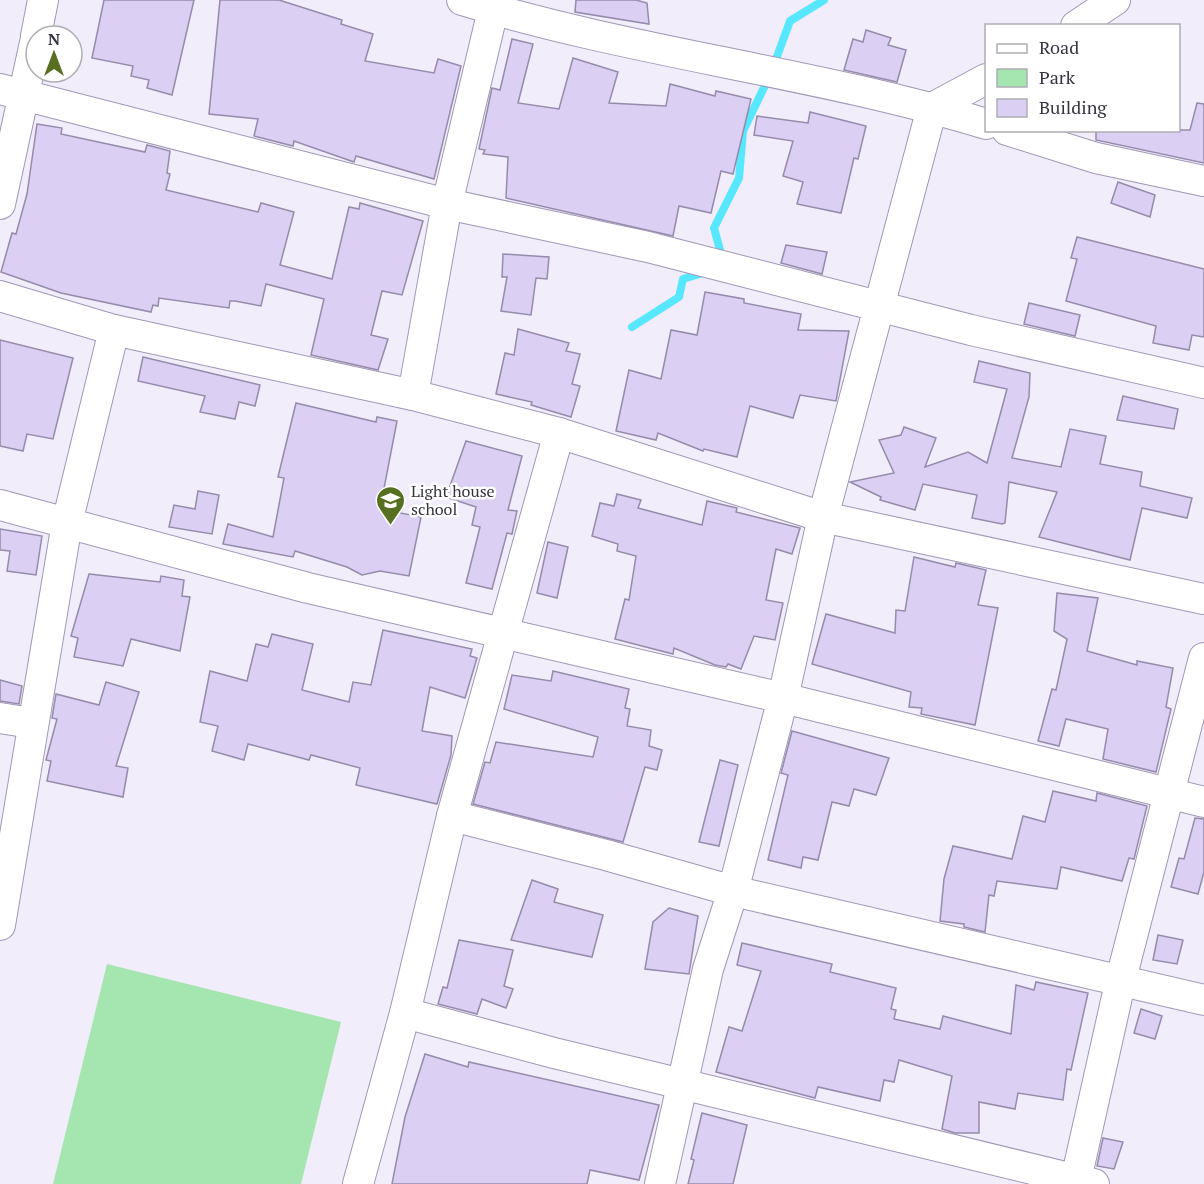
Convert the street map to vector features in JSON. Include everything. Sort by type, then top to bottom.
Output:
[{"type":"street","points":[[38,24],[43,0]]},
{"type":"street","points":[[462,0],[493,10],[932,108],[985,123]]},
{"type":"street","points":[[1079,24],[1115,0]]},
{"type":"street","points":[[413,395],[447,204],[493,10]]},
{"type":"street","points":[[0,204],[13,92],[24,66]]},
{"type":"street","points":[[660,1184],[708,969],[733,891],[783,698],[824,517],[932,108],[985,80]]},
{"type":"street","points":[[13,92],[447,204],[648,247],[971,330],[1204,383]]},
{"type":"street","points":[[1013,132],[1096,158],[1204,181]]},
{"type":"street","points":[[0,296],[114,330],[413,395],[559,433],[824,517],[1204,599]]},
{"type":"street","points":[[0,925],[32,723],[68,523],[114,330]]},
{"type":"street","points":[[358,1184],[405,1013],[452,816],[506,633],[559,433]]},
{"type":"street","points":[[0,506],[309,588],[783,698],[1204,802]]},
{"type":"street","points":[[405,1013],[1082,1182],[1121,979],[1204,658]]},
{"type":"street","points":[[0,718],[32,723]]},
{"type":"street","points":[[452,816],[606,855],[733,891],[1204,1000]]},
{"type":"green space","points":[[107,964],[341,1022],[301,1184],[53,1184]]},
{"type":"building","points":[[104,0],[194,0],[172,95],[147,88],[149,80],[131,76],[133,66],[92,58]]},
{"type":"building","points":[[220,0],[279,0],[342,20],[341,24],[373,34],[365,61],[434,73],[438,59],[461,66],[434,179],[356,156],[354,162],[294,141],[293,146],[254,136],[258,119],[209,114]]},
{"type":"building","points":[[576,0],[636,0],[647,3],[649,24],[575,12]]},
{"type":"building","points":[[866,30],[891,38],[888,45],[906,50],[897,82],[844,70],[853,39],[863,42]]},
{"type":"building","points":[[512,39],[533,44],[518,103],[559,109],[573,58],[618,72],[609,103],[666,106],[670,84],[715,96],[716,91],[751,99],[733,174],[721,171],[711,213],[679,206],[673,236],[506,198],[508,157],[483,154],[485,150],[479,149],[492,88],[500,90]]},
{"type":"building","points":[[1197,103],[1204,104],[1204,163],[1096,140],[1096,132],[1190,130]]},
{"type":"building","points":[[810,112],[866,126],[858,159],[854,158],[841,213],[797,204],[803,182],[783,176],[793,141],[754,135],[757,116],[808,123]]},
{"type":"building","points":[[37,124],[62,128],[61,134],[145,152],[147,145],[170,151],[167,173],[170,174],[166,190],[258,212],[261,203],[294,212],[280,265],[332,279],[349,207],[359,209],[360,203],[423,221],[402,295],[382,291],[371,335],[388,339],[378,370],[311,355],[324,299],[266,284],[261,306],[230,301],[229,308],[159,298],[158,306],[153,305],[151,312],[61,293],[1,272],[12,233],[16,234],[27,194]]},
{"type":"building","points":[[1118,182],[1155,195],[1150,217],[1111,203]]},
{"type":"building","points":[[1077,237],[1204,269],[1204,337],[1192,335],[1189,350],[1153,343],[1156,326],[1066,301],[1077,259],[1071,258]]},
{"type":"building","points":[[786,245],[827,252],[822,274],[781,263]]},
{"type":"building","points":[[503,254],[549,257],[547,279],[536,278],[531,315],[501,311],[507,277],[502,277]]},
{"type":"building","points":[[705,292],[744,299],[744,303],[801,314],[798,330],[849,331],[836,401],[800,395],[793,418],[750,406],[737,457],[704,449],[703,451],[658,433],[656,440],[616,431],[629,370],[661,379],[671,330],[697,335]]},
{"type":"building","points":[[1029,303],[1080,315],[1075,336],[1024,324]]},
{"type":"building","points":[[518,329],[569,343],[566,351],[580,354],[572,384],[580,386],[571,417],[531,405],[532,402],[496,394],[505,353],[514,355]]},
{"type":"building","points":[[0,340],[73,358],[53,439],[27,434],[23,451],[0,446]]},
{"type":"building","points":[[143,357],[260,385],[255,406],[239,402],[235,419],[200,412],[205,396],[138,381]]},
{"type":"building","points":[[979,361],[1030,373],[1029,397],[1012,458],[1061,467],[1070,429],[1106,436],[1100,464],[1142,472],[1140,486],[1192,498],[1187,518],[1142,508],[1130,560],[1039,537],[1057,492],[1009,482],[1005,523],[1002,524],[972,518],[977,495],[923,484],[915,510],[880,500],[881,497],[850,482],[894,473],[879,440],[901,435],[904,427],[936,438],[925,467],[968,452],[987,463],[1007,389],[974,382]]},
{"type":"building","points":[[1123,396],[1178,409],[1174,429],[1117,420]]},
{"type":"building","points":[[296,403],[376,422],[377,417],[397,421],[380,509],[421,517],[409,576],[380,571],[362,575],[347,567],[295,551],[293,557],[223,544],[228,524],[273,537],[284,478],[278,477]]},
{"type":"building","points":[[466,441],[522,456],[508,510],[517,511],[512,534],[507,533],[492,589],[466,583],[480,527],[472,525],[476,507],[446,497]]},
{"type":"building","points":[[198,491],[219,495],[212,534],[169,527],[174,505],[195,509]]},
{"type":"building","points":[[617,494],[641,500],[638,508],[702,525],[707,501],[737,508],[736,512],[800,528],[792,554],[776,549],[766,600],[783,603],[775,640],[754,636],[741,669],[728,664],[726,667],[715,665],[674,648],[673,654],[615,639],[625,599],[629,600],[636,556],[617,551],[618,544],[592,536],[600,503],[614,506]]},
{"type":"building","points":[[0,529],[42,536],[36,575],[7,571],[10,551],[0,550]]},
{"type":"building","points":[[548,542],[568,547],[557,598],[537,593]]},
{"type":"building","points":[[914,557],[955,567],[956,563],[986,570],[978,605],[998,608],[975,725],[921,714],[922,708],[909,707],[911,692],[812,664],[826,614],[895,633],[896,610],[905,611]]},
{"type":"building","points":[[89,574],[160,582],[161,576],[184,580],[182,596],[190,597],[180,651],[131,639],[123,666],[74,657],[78,638],[71,636]]},
{"type":"building","points":[[1057,593],[1098,598],[1087,651],[1137,665],[1137,661],[1173,668],[1166,707],[1171,709],[1156,772],[1103,759],[1108,729],[1066,719],[1059,746],[1038,741],[1052,689],[1056,690],[1067,639],[1054,631]]},
{"type":"building","points":[[383,630],[472,649],[470,656],[477,658],[465,698],[430,687],[422,731],[452,736],[451,755],[437,804],[356,785],[360,768],[311,755],[309,760],[248,744],[244,760],[212,751],[218,726],[200,722],[210,671],[247,681],[256,644],[268,647],[272,634],[313,644],[302,690],[349,702],[353,682],[371,685]]},
{"type":"building","points":[[553,671],[629,689],[625,708],[630,709],[627,726],[651,730],[649,746],[662,750],[657,770],[645,767],[623,842],[473,804],[485,762],[490,763],[496,742],[593,757],[598,737],[504,709],[512,675],[551,681]]},
{"type":"building","points":[[0,680],[22,686],[19,704],[0,701]]},
{"type":"building","points":[[106,682],[139,692],[116,766],[128,768],[123,797],[47,781],[51,761],[46,760],[57,719],[52,718],[56,694],[99,705]]},
{"type":"building","points":[[792,731],[889,758],[876,795],[854,789],[849,806],[832,802],[818,860],[803,857],[801,868],[768,860],[788,775],[781,773]]},
{"type":"building","points":[[720,760],[738,765],[719,846],[699,842]]},
{"type":"building","points":[[1053,791],[1096,801],[1097,793],[1147,806],[1134,859],[1129,858],[1122,881],[1061,867],[1057,889],[997,881],[994,896],[989,895],[985,932],[964,927],[964,924],[940,921],[944,879],[953,846],[1012,859],[1023,816],[1045,822]]},
{"type":"building","points":[[1195,818],[1204,819],[1204,872],[1198,894],[1171,887],[1179,858],[1184,859]]},
{"type":"building","points":[[532,880],[558,889],[554,902],[603,915],[592,957],[511,940]]},
{"type":"building","points":[[669,908],[698,916],[689,974],[645,969],[653,922]]},
{"type":"building","points":[[1158,935],[1183,940],[1177,964],[1153,960]]},
{"type":"building","points":[[459,940],[513,950],[504,986],[513,989],[506,1008],[482,999],[477,1014],[438,1004],[443,987],[447,988]]},
{"type":"building","points":[[742,943],[832,964],[830,972],[896,988],[891,1009],[896,1010],[894,1019],[940,1029],[943,1016],[1011,1034],[1016,985],[1034,990],[1036,982],[1088,993],[1071,1070],[1067,1069],[1063,1100],[1018,1093],[1015,1109],[979,1102],[979,1133],[955,1133],[942,1129],[952,1076],[899,1060],[894,1082],[884,1080],[880,1101],[818,1087],[815,1098],[716,1072],[729,1027],[742,1031],[761,971],[737,965]]},
{"type":"building","points":[[1141,1009],[1162,1016],[1155,1039],[1134,1033]]},
{"type":"building","points":[[425,1054],[468,1067],[469,1062],[659,1105],[639,1180],[590,1170],[587,1184],[392,1184],[405,1117]]},
{"type":"building","points":[[702,1113],[747,1125],[733,1184],[688,1184],[694,1160],[691,1159]]},
{"type":"building","points":[[1103,1138],[1123,1142],[1114,1169],[1097,1166]]},
{"type":"waterway","points":[[723,261],[714,228],[739,178],[743,131],[771,73],[790,21],[824,0]]},
{"type":"waterway","points":[[632,327],[679,297],[683,279],[706,272]]},
{"type":"place","name":"Light house school","points":[[390,526]]}]
